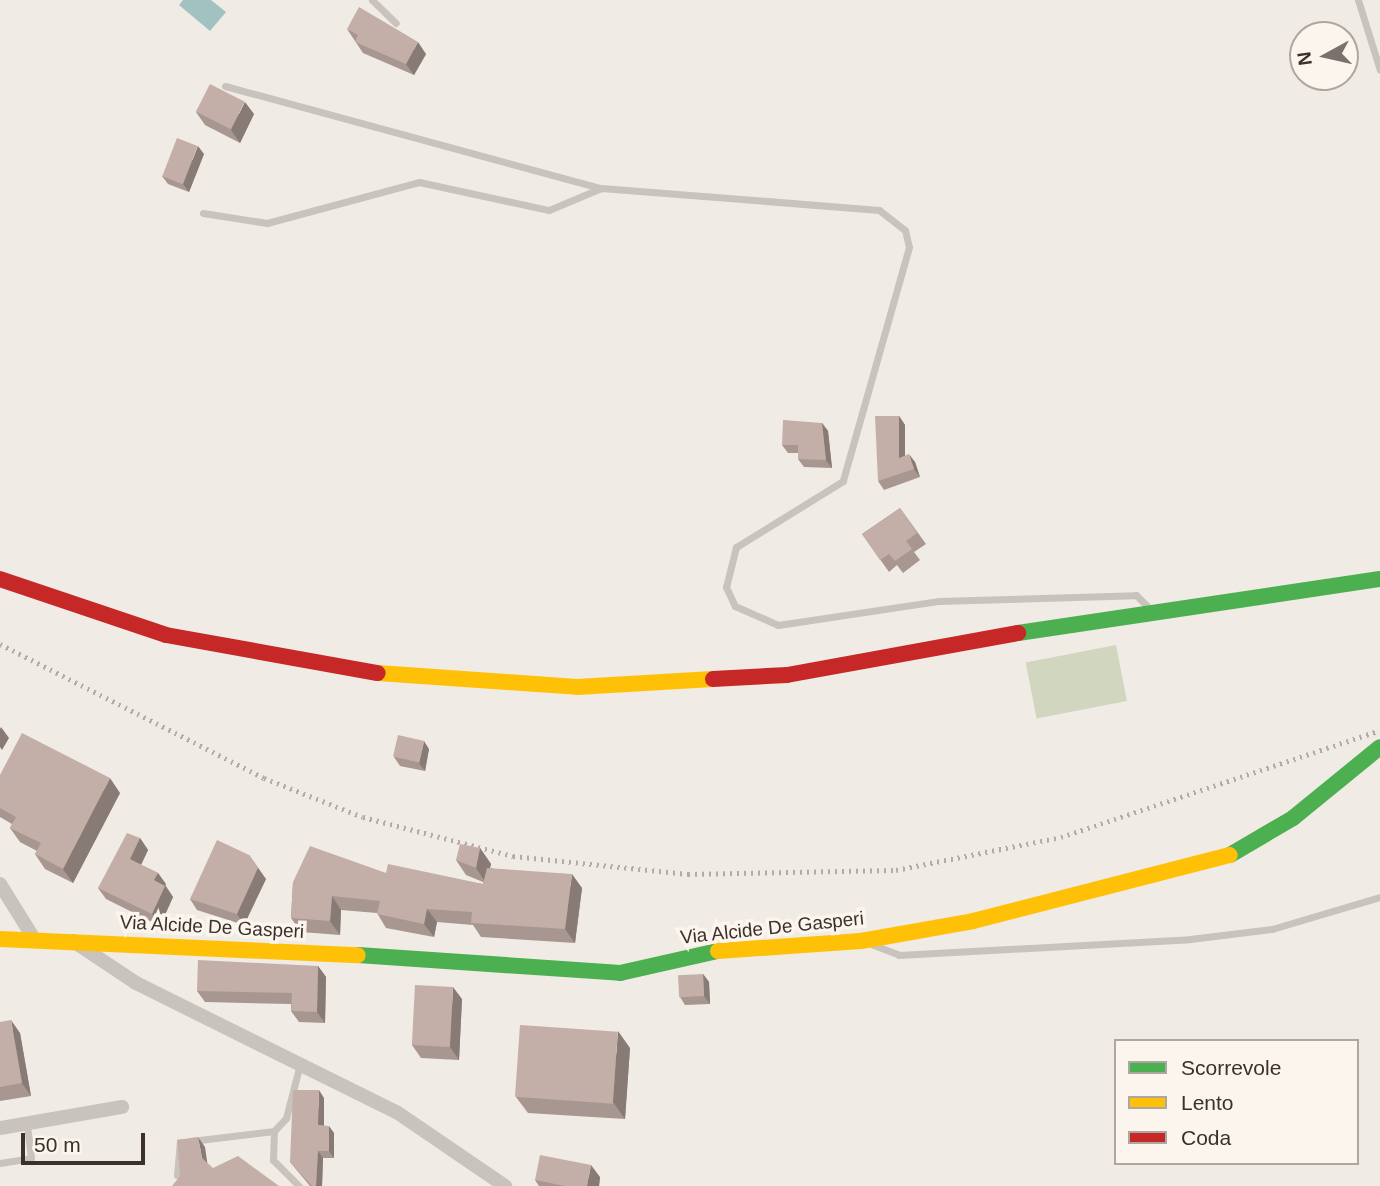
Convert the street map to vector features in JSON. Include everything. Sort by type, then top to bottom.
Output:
[{"type":"main road","points":[[0,579],[166,635],[254,655],[361,672],[577,687],[787,675],[1149,609],[1380,579]]},
{"type":"main road","name":"Via Alcide De Gasperi","points":[[0,939],[69,938],[620,973],[725,949],[861,941],[973,921],[1233,854],[1293,818],[1380,747]]},
{"type":"street","points":[[0,884],[33,937]]},
{"type":"street","points":[[69,938],[135,983],[398,1113],[505,1186]]},
{"type":"street","points":[[0,1128],[122,1107]]},
{"type":"lane","points":[[372,0],[396,23]]},
{"type":"lane","points":[[1358,0],[1380,70]]},
{"type":"lane","points":[[225,86],[601,188],[862,204],[905,230],[909,247],[843,481],[736,547],[726,587],[735,606],[778,625],[939,601],[1136,595],[1149,609]]},
{"type":"lane","points":[[203,213],[267,223],[419,182],[549,210],[601,188]]},
{"type":"lane","points":[[861,941],[898,955],[1176,940],[1272,929],[1380,897]]},
{"type":"lane","points":[[299,1186],[273,1160],[274,1131],[286,1118],[300,1063]]},
{"type":"lane","points":[[0,1163],[31,1158],[27,1124]]},
{"type":"lane","points":[[177,1175],[178,1142],[274,1131]]},
{"type":"green space","points":[[1116,645],[1127,701],[1037,719],[1026,663]]},
{"type":"water","points":[[183,0],[211,0],[226,12],[210,31],[179,5]]},
{"type":"building","points":[[359,7],[418,42],[406,64],[355,42],[358,35],[347,29]]},
{"type":"building","points":[[210,84],[245,102],[231,129],[196,112]]},
{"type":"building","points":[[177,138],[198,146],[183,184],[162,176]]},
{"type":"building","points":[[875,416],[899,416],[899,458],[909,454],[914,469],[878,481]]},
{"type":"building","points":[[783,420],[822,423],[826,460],[798,459],[798,445],[782,445]]},
{"type":"building","points":[[900,508],[917,533],[906,541],[912,549],[895,561],[889,554],[880,560],[862,534]]},
{"type":"building","points":[[22,733],[110,778],[63,869],[35,854],[41,843],[10,828],[16,817],[0,808],[0,775]]},
{"type":"building","points":[[398,735],[424,741],[419,763],[393,756]]},
{"type":"building","points":[[127,833],[140,838],[130,859],[158,873],[154,880],[165,886],[152,914],[98,888]]},
{"type":"building","points":[[217,840],[249,855],[258,868],[237,914],[190,899]]},
{"type":"building","points":[[460,844],[480,848],[476,868],[456,860]]},
{"type":"building","points":[[310,846],[386,873],[388,864],[483,884],[487,868],[572,874],[565,929],[471,923],[472,912],[427,909],[424,924],[377,914],[380,901],[332,896],[330,921],[291,918],[293,882]]},
{"type":"building","points":[[198,960],[318,966],[317,1012],[291,1011],[292,993],[197,991]]},
{"type":"building","points":[[703,974],[704,996],[679,997],[678,975]]},
{"type":"building","points":[[415,985],[453,987],[450,1047],[412,1045]]},
{"type":"building","points":[[11,1020],[22,1083],[0,1087],[0,1022]]},
{"type":"building","points":[[520,1025],[618,1032],[613,1104],[515,1097]]},
{"type":"building","points":[[293,1090],[319,1090],[318,1125],[329,1126],[329,1151],[318,1151],[316,1186],[312,1186],[290,1162]]},
{"type":"building","points":[[198,1137],[202,1158],[213,1168],[238,1156],[279,1186],[172,1186],[180,1176],[177,1140]]},
{"type":"building","points":[[540,1155],[591,1165],[587,1186],[565,1186],[535,1180]]},
{"type":"railway","points":[[0,644],[264,778],[363,817],[513,856],[688,874],[896,870],[1061,837],[1380,730]]},
{"type":"traffic: fast","points":[[1018,633],[1380,579]]},
{"type":"traffic: fast","points":[[1230,855],[1293,818],[1380,747]]},
{"type":"traffic: fast","points":[[358,955],[620,973],[718,951]]},
{"type":"traffic: slow","points":[[378,673],[577,687],[713,679]]},
{"type":"traffic: slow","points":[[718,951],[861,941],[973,921],[1230,855]]},
{"type":"traffic: slow","points":[[0,939],[358,955]]},
{"type":"traffic: jam","points":[[0,579],[166,635],[378,673]]},
{"type":"traffic: jam","points":[[713,679],[787,675],[1018,633]]}]
